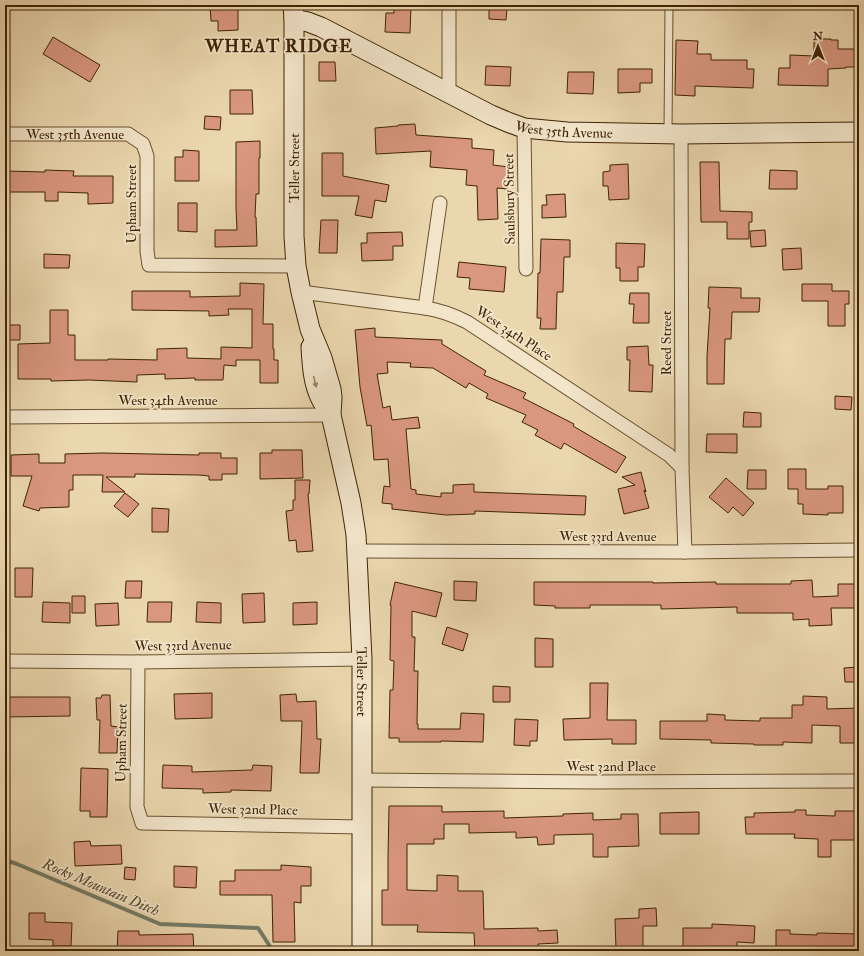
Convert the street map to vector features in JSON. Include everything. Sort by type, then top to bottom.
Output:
[{"type":"street","points":[[449,5],[449,93]]},
{"type":"street","name":"West 35th Avenue","points":[[293,12],[308,22],[321,27],[491,115],[524,128],[567,132],[859,132]]},
{"type":"street","name":"Teller Street","points":[[293,12],[294,236],[296,266],[310,329],[322,358],[331,390],[331,415],[353,511],[357,551],[362,659],[362,951]]},
{"type":"street","name":"Saulsbury Street","points":[[524,128],[526,269]]},
{"type":"street","name":"Reed Street","points":[[675,133],[685,552]]},
{"type":"street","name":"West 35th Avenue","points":[[5,134],[128,134],[143,144]]},
{"type":"street","name":"Upham Street","points":[[143,144],[146,156],[148,265],[296,266]]},
{"type":"street","points":[[425,308],[440,203]]},
{"type":"street","name":"West 34th Place","points":[[301,292],[425,308],[455,316],[467,322],[669,454],[682,468]]},
{"type":"street","name":"West 34th Avenue","points":[[5,417],[331,415]]},
{"type":"street","name":"West 33rd Avenue","points":[[357,551],[685,552],[859,550]]},
{"type":"street","name":"West 33rd Avenue","points":[[5,661],[138,662],[362,659]]},
{"type":"street","name":"Upham Street","points":[[138,662],[137,807],[142,823]]},
{"type":"street","name":"West 32nd Place","points":[[362,780],[595,782],[859,781]]},
{"type":"street","name":"West 32nd Place","points":[[142,823],[362,827]]},
{"type":"lane","points":[[675,133],[669,6],[698,5]]},
{"type":"building","points":[[210,5],[238,5],[238,30],[218,31],[218,21],[211,21]]},
{"type":"building","points":[[394,5],[411,5],[410,33],[385,32],[386,13],[394,13]]},
{"type":"building","points":[[489,7],[507,8],[506,20],[489,19]]},
{"type":"building","points":[[53,37],[100,65],[90,82],[43,54]]},
{"type":"building","points":[[814,39],[838,40],[838,49],[859,49],[859,67],[828,69],[828,86],[778,85],[779,68],[790,68],[790,55],[814,56]]},
{"type":"building","points":[[676,40],[698,41],[697,54],[711,54],[711,60],[747,60],[747,69],[754,69],[753,88],[695,86],[695,96],[675,95]]},
{"type":"building","points":[[319,62],[335,62],[336,81],[319,81]]},
{"type":"building","points":[[486,66],[511,67],[510,86],[485,85]]},
{"type":"building","points":[[618,69],[652,69],[652,83],[640,83],[640,92],[618,93]]},
{"type":"building","points":[[568,72],[594,72],[593,94],[567,93]]},
{"type":"building","points":[[230,90],[252,90],[253,114],[230,114]]},
{"type":"building","points":[[205,116],[221,117],[220,130],[204,129]]},
{"type":"building","points":[[415,124],[416,135],[472,139],[472,148],[494,150],[493,165],[509,167],[507,189],[497,188],[498,219],[478,220],[477,186],[466,185],[467,170],[430,167],[431,151],[376,154],[375,128]]},
{"type":"building","points":[[260,141],[259,194],[256,194],[255,217],[257,246],[215,247],[215,230],[237,230],[236,142]]},
{"type":"building","points":[[183,150],[199,151],[199,181],[175,181],[175,157],[183,157]]},
{"type":"building","points":[[322,153],[343,153],[343,176],[389,185],[386,202],[375,200],[372,218],[355,215],[359,196],[322,196]]},
{"type":"building","points":[[700,162],[719,162],[720,211],[752,212],[752,222],[749,222],[749,239],[727,239],[727,222],[701,222]]},
{"type":"building","points":[[628,164],[629,199],[609,200],[608,186],[603,186],[603,172],[610,171],[610,165]]},
{"type":"building","points":[[45,170],[74,171],[73,176],[113,176],[113,203],[88,204],[88,193],[58,192],[58,201],[45,201],[45,192],[5,192],[5,171],[45,172]]},
{"type":"building","points":[[770,170],[797,171],[797,189],[769,189]]},
{"type":"building","points":[[565,194],[566,217],[542,218],[542,205],[547,205],[546,195]]},
{"type":"building","points":[[178,203],[197,203],[197,232],[178,231]]},
{"type":"building","points":[[321,220],[338,220],[337,253],[319,253]]},
{"type":"building","points":[[765,230],[766,246],[751,247],[750,231]]},
{"type":"building","points":[[402,232],[403,246],[393,246],[393,260],[362,261],[361,243],[367,243],[367,233]]},
{"type":"building","points":[[541,239],[570,240],[570,257],[564,257],[563,292],[557,292],[556,329],[540,329],[541,318],[537,318],[538,273],[540,273]]},
{"type":"building","points":[[616,243],[645,244],[644,267],[638,267],[638,281],[620,281],[620,268],[616,268]]},
{"type":"building","points":[[801,248],[802,269],[783,270],[782,249]]},
{"type":"building","points":[[44,254],[70,255],[69,268],[44,268]]},
{"type":"building","points":[[459,262],[506,267],[504,292],[469,289],[470,278],[457,277]]},
{"type":"building","points":[[240,283],[264,284],[263,324],[273,324],[273,349],[274,360],[278,360],[278,383],[260,383],[260,360],[236,360],[236,366],[224,365],[223,380],[195,380],[195,378],[165,379],[165,374],[137,375],[137,382],[18,379],[18,344],[50,343],[50,310],[68,310],[68,335],[75,335],[75,360],[157,360],[157,349],[187,348],[187,358],[221,359],[221,347],[252,348],[252,309],[228,309],[229,315],[209,316],[209,311],[132,310],[132,291],[190,291],[190,297],[240,296]]},
{"type":"building","points":[[802,284],[832,284],[832,291],[849,291],[849,304],[845,304],[845,326],[828,326],[828,301],[802,301]]},
{"type":"building","points":[[709,287],[741,288],[741,298],[760,298],[759,312],[732,312],[731,339],[725,339],[724,384],[707,384],[710,308],[708,308]]},
{"type":"building","points":[[630,293],[649,293],[649,323],[633,323],[634,304],[629,304]]},
{"type":"building","points":[[5,325],[20,325],[20,340],[5,340]]},
{"type":"building","points":[[375,328],[375,337],[442,340],[442,344],[486,371],[484,375],[526,393],[523,398],[574,424],[573,426],[626,457],[616,473],[564,443],[561,449],[535,435],[538,430],[522,422],[526,415],[486,398],[488,394],[469,383],[466,388],[433,368],[410,367],[411,363],[387,362],[388,373],[377,374],[383,408],[390,406],[392,420],[418,417],[420,428],[406,429],[411,489],[416,490],[416,494],[441,497],[441,493],[453,493],[453,485],[474,484],[474,492],[586,496],[585,515],[475,511],[475,514],[446,515],[392,509],[392,504],[382,503],[384,486],[390,487],[388,459],[374,460],[371,425],[367,426],[360,387],[355,330]]},
{"type":"building","points":[[648,346],[649,365],[653,365],[652,392],[629,391],[630,360],[627,360],[627,347]]},
{"type":"building","points":[[835,396],[852,397],[851,410],[835,409]]},
{"type":"building","points":[[744,412],[761,413],[761,427],[743,427]]},
{"type":"building","points":[[707,434],[737,434],[737,453],[706,452]]},
{"type":"building","points":[[272,450],[302,450],[303,478],[260,479],[260,453],[272,453]]},
{"type":"building","points":[[103,453],[199,455],[199,453],[221,453],[221,458],[237,458],[237,474],[222,474],[222,480],[209,480],[209,476],[199,475],[135,474],[135,477],[106,477],[125,492],[102,492],[103,475],[73,475],[73,490],[69,490],[69,507],[40,508],[39,511],[23,506],[32,476],[11,476],[11,455],[39,454],[39,463],[65,463],[65,454]]},
{"type":"building","points":[[788,469],[806,469],[806,489],[828,489],[828,486],[843,486],[843,513],[828,513],[828,515],[803,514],[803,504],[798,504],[798,489],[788,489]]},
{"type":"building","points":[[748,470],[766,470],[766,489],[747,489]]},
{"type":"building","points":[[641,472],[649,508],[624,514],[618,489],[635,485],[622,477]]},
{"type":"building","points":[[726,478],[754,503],[743,516],[733,507],[728,513],[709,497]]},
{"type":"building","points":[[295,480],[310,480],[308,494],[313,551],[297,552],[296,540],[289,541],[286,511],[293,510],[293,500],[295,500]]},
{"type":"building","points":[[125,493],[139,504],[128,517],[114,506]]},
{"type":"building","points":[[152,508],[169,509],[168,532],[152,532]]},
{"type":"building","points":[[15,568],[33,568],[32,597],[15,597]]},
{"type":"building","points":[[812,580],[813,597],[838,596],[838,584],[859,584],[859,608],[831,608],[832,625],[809,626],[809,619],[793,620],[793,613],[737,613],[737,607],[661,609],[661,605],[590,605],[590,608],[555,608],[555,606],[534,605],[534,582],[716,582],[716,584],[791,584],[791,581]]},
{"type":"building","points":[[126,581],[142,581],[141,598],[125,598]]},
{"type":"building","points":[[454,581],[477,582],[476,601],[454,600]]},
{"type":"building","points":[[395,582],[442,593],[436,617],[412,611],[412,637],[415,637],[414,671],[418,671],[418,729],[460,729],[461,713],[484,714],[483,742],[399,742],[399,738],[389,738],[390,690],[393,690],[394,661],[390,660],[390,605]]},
{"type":"building","points":[[264,593],[265,622],[243,623],[242,594]]},
{"type":"building","points":[[72,596],[85,596],[85,613],[72,613]]},
{"type":"building","points":[[43,602],[70,603],[70,623],[42,622]]},
{"type":"building","points":[[148,602],[172,602],[171,622],[147,622]]},
{"type":"building","points":[[197,602],[221,603],[221,623],[196,622]]},
{"type":"building","points":[[317,602],[317,624],[293,625],[293,603]]},
{"type":"building","points":[[118,603],[119,625],[96,626],[95,604]]},
{"type":"building","points":[[447,627],[468,634],[463,651],[442,644]]},
{"type":"building","points":[[535,638],[553,639],[553,667],[535,667]]},
{"type":"building","points":[[859,667],[859,682],[845,682],[844,668]]},
{"type":"building","points":[[590,683],[608,683],[607,720],[636,720],[636,744],[612,744],[612,739],[564,740],[563,719],[590,718]]},
{"type":"building","points":[[493,686],[510,687],[510,702],[493,702]]},
{"type":"building","points":[[212,693],[212,718],[175,719],[174,694]]},
{"type":"building","points":[[296,694],[297,702],[316,701],[317,739],[321,739],[319,773],[300,773],[302,721],[281,721],[280,695]]},
{"type":"building","points":[[102,695],[110,695],[111,726],[118,727],[117,753],[99,753],[100,720],[97,720],[96,698],[101,698]]},
{"type":"building","points":[[803,696],[827,697],[827,709],[859,708],[859,731],[857,731],[857,743],[840,743],[840,726],[812,725],[812,743],[783,742],[783,745],[754,745],[711,743],[711,740],[660,739],[660,721],[707,721],[707,714],[725,715],[725,720],[760,721],[760,718],[792,718],[792,705],[803,705]]},
{"type":"building","points":[[5,697],[70,697],[70,716],[5,717]]},
{"type":"building","points":[[515,719],[538,720],[537,741],[530,741],[530,746],[514,745]]},
{"type":"building","points":[[163,765],[192,766],[192,772],[252,770],[253,765],[272,766],[271,791],[231,790],[231,792],[203,793],[203,789],[162,788]]},
{"type":"building","points":[[81,768],[108,769],[107,817],[90,817],[90,811],[80,811]]},
{"type":"building","points":[[389,806],[442,806],[442,812],[504,811],[504,818],[563,816],[563,814],[593,813],[593,820],[621,819],[621,814],[638,814],[639,846],[608,847],[608,857],[593,857],[593,834],[554,835],[554,844],[538,845],[537,837],[516,838],[516,832],[469,833],[469,824],[444,824],[444,839],[434,839],[434,844],[407,844],[407,890],[437,891],[437,875],[458,876],[458,891],[483,891],[484,929],[538,928],[538,931],[557,930],[558,943],[538,944],[538,951],[475,951],[474,933],[417,932],[418,925],[382,925],[382,890],[388,890]]},
{"type":"building","points":[[795,810],[806,810],[806,815],[835,816],[835,811],[859,811],[859,840],[831,840],[831,857],[818,857],[818,839],[794,838],[795,834],[746,834],[745,817],[754,817],[754,813],[795,812]]},
{"type":"building","points":[[699,812],[699,834],[660,834],[660,813]]},
{"type":"building","points":[[90,841],[91,846],[121,845],[122,864],[75,866],[74,842]]},
{"type":"building","points":[[281,865],[311,867],[311,886],[301,886],[301,903],[294,902],[295,942],[273,942],[272,895],[220,895],[220,881],[235,881],[235,870],[281,870]]},
{"type":"building","points":[[174,866],[197,867],[196,888],[174,887]]},
{"type":"building","points":[[125,867],[136,868],[135,880],[124,879]]},
{"type":"building","points":[[656,908],[657,926],[643,926],[643,950],[616,950],[615,919],[639,918],[639,909]]},
{"type":"building","points":[[29,913],[45,913],[45,922],[72,923],[71,946],[53,946],[53,940],[29,939]]},
{"type":"building","points":[[712,924],[755,926],[754,943],[737,942],[737,951],[683,951],[683,928],[712,928]]},
{"type":"building","points":[[776,930],[790,930],[790,934],[859,934],[859,951],[776,951]]},
{"type":"building","points":[[118,931],[139,931],[139,935],[193,934],[194,951],[117,951]]},
{"type":"waterway","name":"Rocky Mountain Ditch","points":[[5,860],[160,924],[258,928],[273,951]]},
{"type":"district","name":"WHEAT RIDGE","points":[[279,46]]}]
